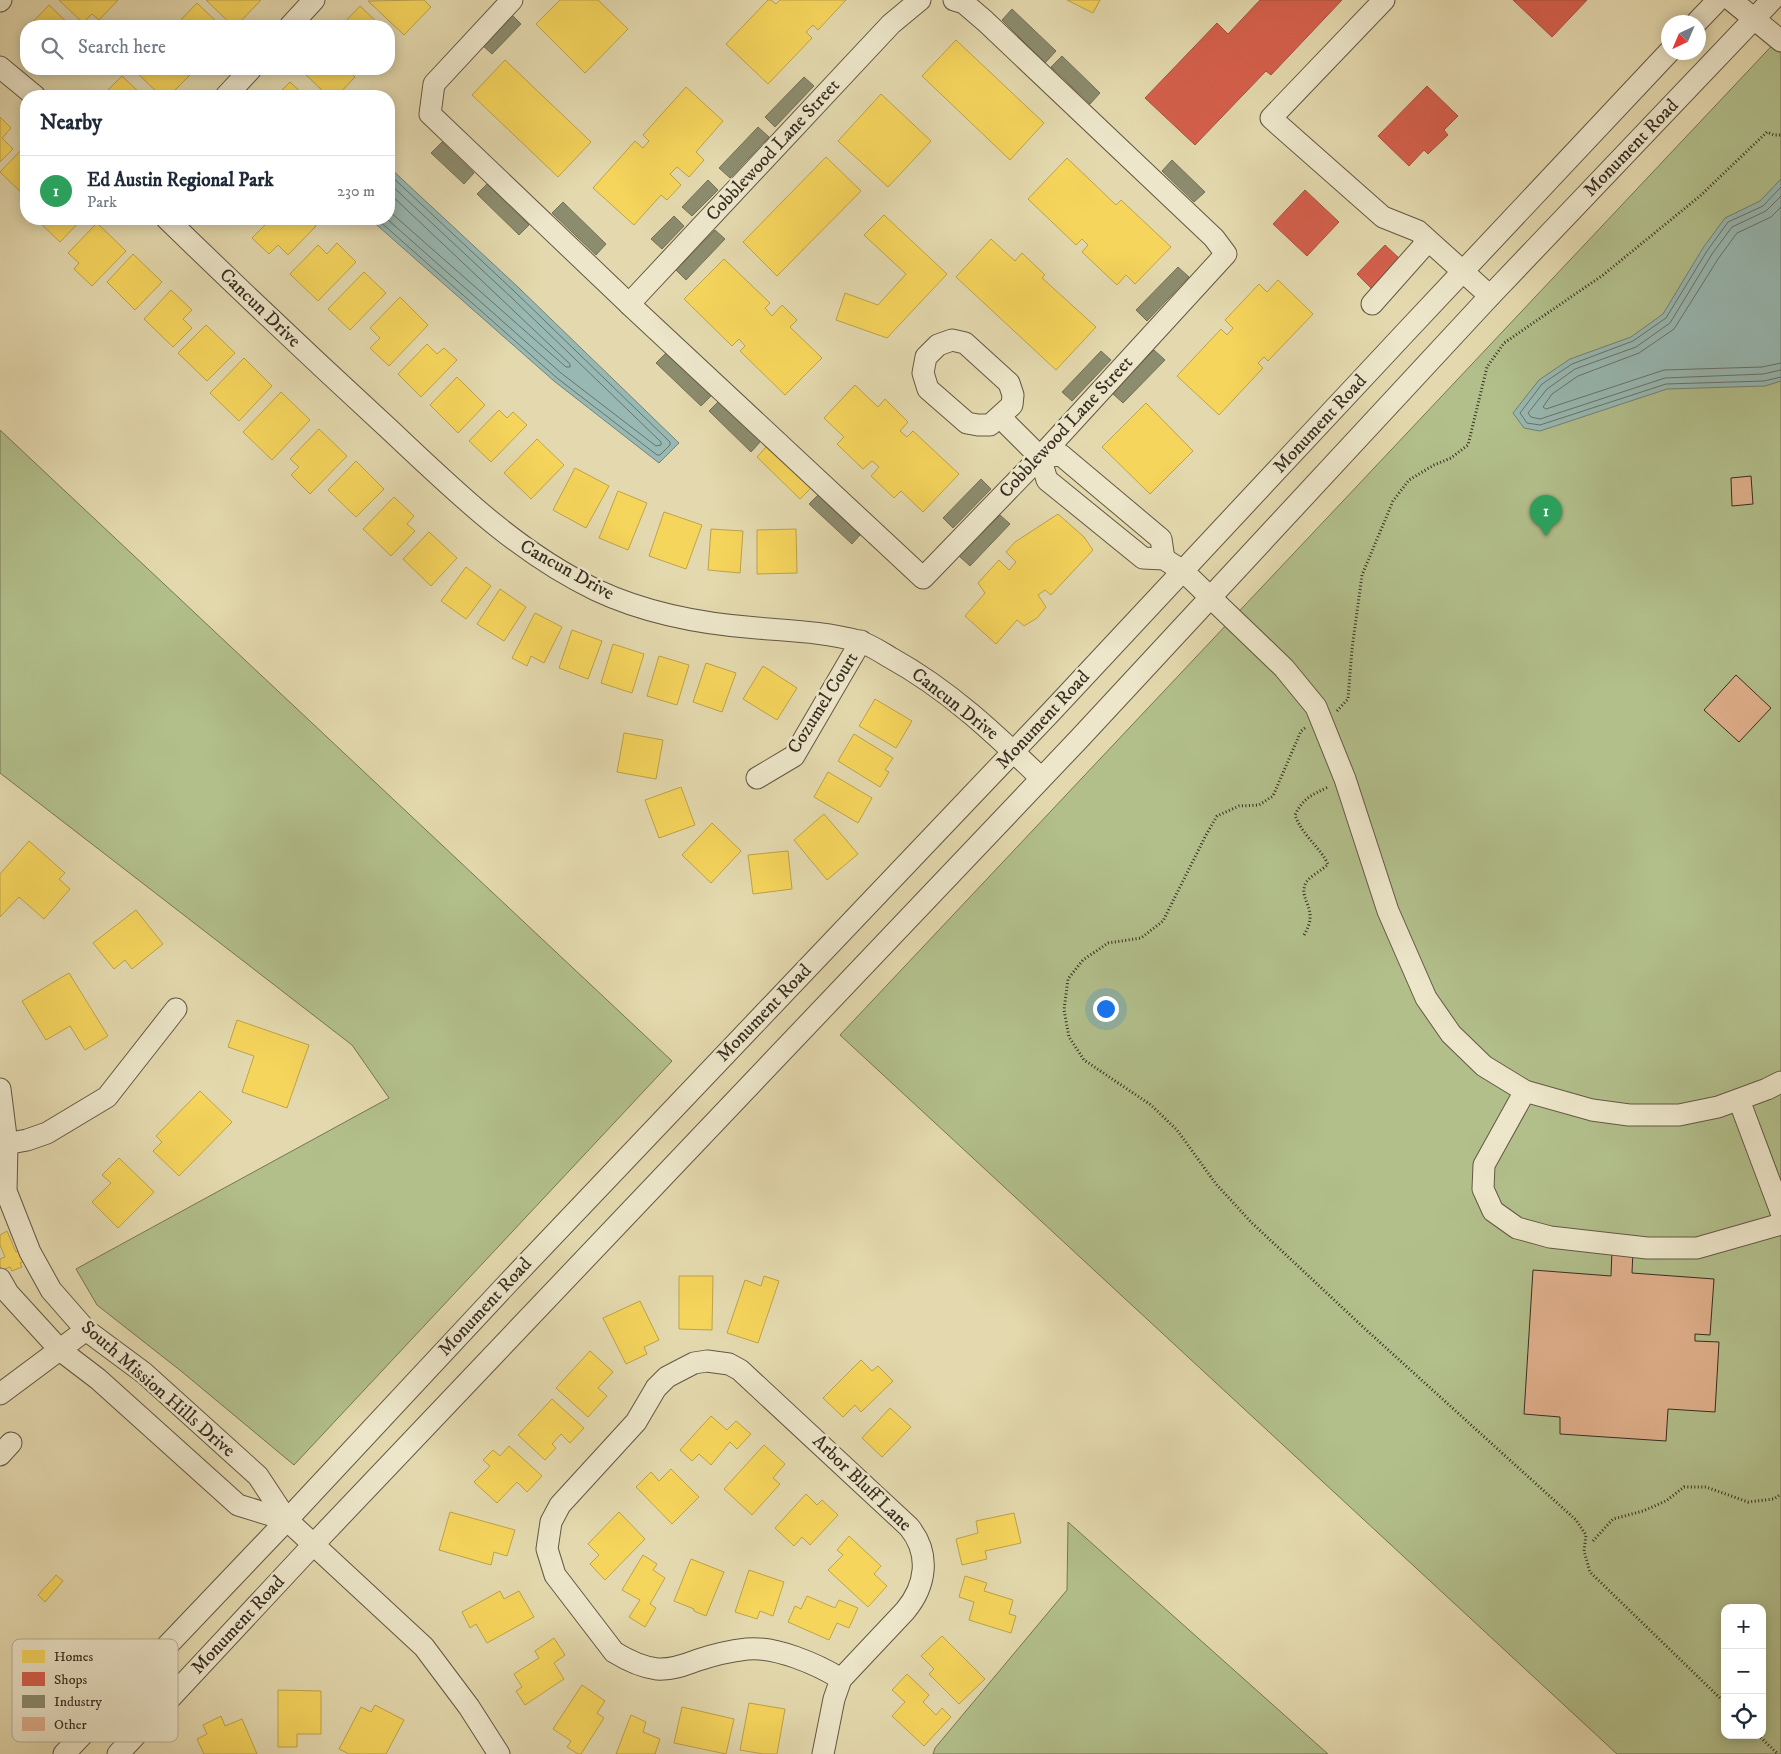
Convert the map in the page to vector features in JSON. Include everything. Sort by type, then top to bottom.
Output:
[{"type":"street","points":[[296,20],[314,0]]},
{"type":"street","name":"Cobblewood Lane Street","points":[[512,0],[434,84],[430,114],[629,304],[923,578],[1040,458],[1226,254],[1214,238],[992,28],[964,3],[954,0]]},
{"type":"street","name":"Cobblewood Lane Street","points":[[629,304],[892,24],[920,0]]},
{"type":"street","points":[[1384,0],[1272,118],[1383,217],[1418,231],[1490,296]]},
{"type":"street","points":[[1704,15],[1718,0]]},
{"type":"street","points":[[1731,0],[1781,41]]},
{"type":"street","name":"Monument Road","points":[[178,1690],[1212,597],[1490,296],[1772,0]]},
{"type":"street","name":"Monument Road","points":[[174,1639],[1183,571],[1661,60]]},
{"type":"street","points":[[0,67],[28,90]]},
{"type":"street","points":[[232,90],[245,75]]},
{"type":"street","name":"Cancun Drive","points":[[173,225],[470,505],[511,538],[561,570],[596,590],[628,602],[681,617],[755,628],[795,630],[861,641],[920,674],[978,718],[1041,778]]},
{"type":"street","points":[[1372,304],[1428,241]]},
{"type":"street","points":[[1000,417],[1040,458],[1047,480],[1143,558],[1164,559],[1183,571],[1284,668],[1316,707],[1345,779],[1388,911],[1426,998],[1451,1034],[1484,1066],[1525,1091],[1592,1110],[1629,1115],[1679,1115],[1718,1108],[1781,1082]]},
{"type":"street","points":[[1040,458],[1061,455],[1161,540],[1164,559]]},
{"type":"street","name":"Cozumel Court","points":[[757,778],[794,756],[861,641]]},
{"type":"street","points":[[3,1144],[27,1140],[47,1133],[107,1097],[176,1009]]},
{"type":"street","name":"South Mission Hills Drive","points":[[0,1090],[6,1191],[30,1252],[51,1290],[86,1330],[144,1373],[258,1476],[287,1520]]},
{"type":"street","points":[[1525,1091],[1484,1165],[1483,1189],[1493,1211],[1517,1228],[1550,1237],[1647,1248],[1697,1248],[1781,1224]]},
{"type":"street","points":[[1739,1100],[1781,1212]]},
{"type":"street","name":"South Mission Hills Drive","points":[[0,1279],[8,1293],[60,1350],[98,1379],[238,1506],[287,1520]]},
{"type":"street","points":[[0,1394],[86,1330]]},
{"type":"street","name":"Arbor Bluff Lane","points":[[718,1361],[730,1364],[752,1379],[917,1536],[924,1563],[920,1590],[914,1600],[841,1679],[828,1670],[797,1658],[770,1650],[756,1649],[723,1653],[672,1668],[658,1669],[645,1667],[614,1652],[555,1574],[547,1550],[551,1522],[560,1505],[636,1422],[656,1388],[667,1377],[694,1363],[718,1361]]},
{"type":"street","points":[[287,1520],[424,1647],[469,1706],[499,1754]]},
{"type":"street","points":[[823,1754],[834,1700],[841,1679]]},
{"type":"street","name":"Monument Road","points":[[64,1754],[75,1742]]},
{"type":"street","name":"Monument Road","points":[[118,1754],[129,1742]]},
{"type":"path","points":[[1304,934],[1311,916],[1304,895],[1305,885],[1310,878],[1323,871],[1328,864],[1299,827],[1295,815],[1300,804],[1313,794],[1345,779]]},
{"type":"path","points":[[1593,1541],[1613,1519],[1643,1511],[1666,1501],[1684,1488],[1706,1487],[1748,1502],[1774,1498],[1781,1494]]},
{"type":"path","points":[[1762,1739],[1778,1754]]},
{"type":"green space","points":[[1781,36],[1781,1754],[1617,1754],[840,1035]]},
{"type":"green space","points":[[0,430],[672,1061],[294,1465],[181,1371],[97,1305],[76,1269],[389,1098],[352,1045],[0,773]]},
{"type":"green space","points":[[1068,1522],[1328,1754],[933,1754],[935,1748],[1067,1590]]},
{"type":"water","points":[[395,173],[519,288],[679,443],[659,463],[554,381],[377,225],[395,225]]},
{"type":"water","points":[[1781,179],[1781,381],[1765,386],[1667,389],[1540,431],[1524,428],[1513,413],[1539,380],[1570,359],[1631,337],[1663,314],[1703,248],[1725,218],[1760,201]]},
{"type":"building: Homes","points":[[59,0],[118,0],[99,20],[92,14],[86,20],[80,20]]},
{"type":"building: Homes","points":[[206,0],[261,0],[242,20],[227,20]]},
{"type":"building: Homes","points":[[424,0],[431,7],[404,35],[395,26],[395,20],[388,20],[368,1]]},
{"type":"building: Homes","points":[[560,0],[598,0],[628,29],[585,73],[536,24]]},
{"type":"building: Homes","points":[[768,0],[776,4],[780,0],[846,0],[818,30],[813,25],[806,32],[812,38],[768,84],[726,44]]},
{"type":"building: Homes","points":[[1067,0],[1100,0],[1093,13]]},
{"type":"building: Homes","points":[[197,3],[215,20],[181,20]]},
{"type":"building: Homes","points":[[49,5],[65,20],[35,20]]},
{"type":"building: Homes","points":[[360,6],[375,20],[347,20]]},
{"type":"building: Homes","points":[[956,40],[1044,123],[1010,160],[922,76]]},
{"type":"building: Homes","points":[[505,60],[591,142],[558,177],[472,95]]},
{"type":"building: Homes","points":[[139,75],[190,75],[175,90],[155,90]]},
{"type":"building: Homes","points":[[306,75],[353,75],[355,77],[343,90],[322,90]]},
{"type":"building: Homes","points":[[122,76],[137,90],[108,90]]},
{"type":"building: Homes","points":[[290,82],[299,90],[282,90]]},
{"type":"building: Homes","points":[[686,87],[723,121],[696,152],[704,160],[689,177],[677,167],[670,174],[681,185],[667,200],[661,195],[634,225],[593,188],[635,141],[643,148],[649,141],[643,135]]},
{"type":"building: Homes","points":[[881,94],[931,141],[888,187],[838,141]]},
{"type":"building: Homes","points":[[0,117],[11,128],[2,138],[13,149],[0,162]]},
{"type":"building: Homes","points":[[20,151],[20,191],[0,172]]},
{"type":"building: Homes","points":[[826,157],[861,191],[777,276],[743,242]]},
{"type":"building: Homes","points":[[1067,158],[1116,205],[1121,200],[1171,247],[1135,284],[1126,275],[1117,285],[1082,252],[1088,245],[1082,239],[1076,245],[1028,199]]},
{"type":"building: Homes","points":[[884,215],[947,274],[887,338],[836,320],[845,293],[878,305],[906,274],[864,235]]},
{"type":"building: Homes","points":[[42,225],[76,225],[60,242]]},
{"type":"building: Homes","points":[[95,225],[99,225],[126,251],[92,286],[74,269],[79,263],[68,253]]},
{"type":"building: Homes","points":[[265,225],[316,226],[288,255],[278,245],[269,254],[252,238]]},
{"type":"building: Homes","points":[[991,239],[1015,261],[1022,253],[1045,275],[1042,278],[1096,327],[1056,370],[956,277]]},
{"type":"building: Homes","points":[[337,243],[356,262],[318,301],[290,274],[318,245],[327,254]]},
{"type":"building: Homes","points":[[133,254],[162,282],[135,310],[107,282]]},
{"type":"building: Homes","points":[[724,259],[770,303],[765,308],[772,316],[782,305],[797,320],[790,327],[822,358],[785,395],[740,351],[745,346],[739,339],[732,346],[684,299]]},
{"type":"building: Homes","points":[[364,272],[386,293],[350,330],[328,309]]},
{"type":"building: Homes","points":[[1278,280],[1313,314],[1268,361],[1264,357],[1258,363],[1263,368],[1219,415],[1177,376],[1221,329],[1227,335],[1233,328],[1225,320],[1259,284],[1267,292]]},
{"type":"building: Homes","points":[[171,290],[192,310],[183,319],[192,328],[173,347],[144,319]]},
{"type":"building: Homes","points":[[400,297],[428,325],[389,366],[370,348],[380,338],[370,328]]},
{"type":"building: Homes","points":[[206,325],[235,353],[207,381],[178,353]]},
{"type":"building: Homes","points":[[427,344],[437,354],[444,348],[457,360],[421,397],[398,374]]},
{"type":"building: Homes","points":[[244,358],[272,386],[239,421],[210,393]]},
{"type":"building: Homes","points":[[457,377],[485,405],[458,433],[430,405]]},
{"type":"building: Homes","points":[[855,385],[878,407],[885,399],[908,422],[900,431],[907,437],[913,431],[959,474],[923,512],[901,491],[894,498],[871,476],[879,467],[872,461],[863,469],[837,444],[844,437],[824,418]]},
{"type":"building: Homes","points":[[281,392],[310,420],[272,460],[243,432]]},
{"type":"building: Homes","points":[[1146,403],[1193,451],[1150,494],[1102,447]]},
{"type":"building: Homes","points":[[499,410],[507,418],[513,412],[527,425],[491,462],[469,441]]},
{"type":"building: Homes","points":[[319,429],[347,456],[310,494],[291,475],[299,467],[290,459]]},
{"type":"building: Homes","points":[[537,439],[564,465],[531,499],[504,473]]},
{"type":"building: Homes","points":[[767,446],[811,488],[800,499],[757,457]]},
{"type":"building: Homes","points":[[356,461],[384,489],[356,517],[328,490]]},
{"type":"building: Homes","points":[[575,468],[609,486],[586,528],[553,510]]},
{"type":"building: Homes","points":[[618,491],[647,503],[628,550],[599,538]]},
{"type":"building: Homes","points":[[394,497],[414,516],[407,524],[415,531],[391,556],[363,529]]},
{"type":"building: Homes","points":[[664,512],[702,525],[686,569],[649,556]]},
{"type":"building: Homes","points":[[1058,514],[1084,537],[1093,550],[1051,595],[1045,590],[1038,595],[1046,607],[1037,618],[1024,626],[1017,620],[996,644],[965,616],[985,593],[978,583],[999,560],[1009,570],[1016,562],[1006,552],[1015,542]]},
{"type":"building: Homes","points":[[711,529],[743,531],[740,573],[708,570]]},
{"type":"building: Homes","points":[[796,529],[797,573],[757,574],[757,530]]},
{"type":"building: Homes","points":[[429,532],[457,558],[431,586],[403,559]]},
{"type":"building: Homes","points":[[466,567],[491,586],[466,619],[441,601]]},
{"type":"building: Homes","points":[[500,589],[526,607],[504,641],[477,624]]},
{"type":"building: Homes","points":[[535,613],[562,627],[544,663],[531,656],[527,666],[512,658]]},
{"type":"building: Homes","points":[[572,630],[602,641],[588,679],[559,668]]},
{"type":"building: Homes","points":[[613,644],[644,654],[632,693],[601,683]]},
{"type":"building: Homes","points":[[659,656],[689,665],[677,705],[647,696]]},
{"type":"building: Homes","points":[[706,663],[736,673],[722,712],[693,702]]},
{"type":"building: Homes","points":[[763,666],[797,688],[777,720],[743,699]]},
{"type":"building: Homes","points":[[875,699],[912,721],[896,748],[859,726]]},
{"type":"building: Homes","points":[[624,733],[663,740],[656,779],[617,772]]},
{"type":"building: Homes","points":[[854,734],[893,758],[885,770],[889,772],[880,787],[838,761]]},
{"type":"building: Homes","points":[[828,772],[872,798],[858,823],[814,797]]},
{"type":"building: Homes","points":[[681,787],[695,825],[659,838],[645,800]]},
{"type":"building: Homes","points":[[824,814],[858,854],[827,880],[794,840]]},
{"type":"building: Homes","points":[[712,823],[741,851],[711,883],[682,855]]},
{"type":"building: Homes","points":[[29,841],[65,873],[59,879],[70,889],[44,919],[19,897],[0,917],[0,874]]},
{"type":"building: Homes","points":[[788,851],[792,889],[753,894],[748,855]]},
{"type":"building: Homes","points":[[136,910],[163,944],[132,969],[125,960],[114,969],[93,943]]},
{"type":"building: Homes","points":[[69,973],[108,1036],[85,1050],[70,1026],[46,1040],[22,1001]]},
{"type":"building: Homes","points":[[237,1020],[309,1045],[287,1108],[242,1092],[254,1056],[228,1047]]},
{"type":"building: Homes","points":[[200,1091],[232,1122],[179,1176],[153,1151],[162,1142],[156,1136]]},
{"type":"building: Homes","points":[[119,1158],[154,1192],[118,1228],[92,1202],[111,1183],[102,1175]]},
{"type":"building: Homes","points":[[7,1231],[16,1252],[27,1248],[31,1258],[20,1263],[22,1267],[12,1271],[10,1267],[0,1271],[0,1259],[5,1257],[0,1245],[0,1235]]},
{"type":"building: Homes","points":[[679,1276],[713,1276],[712,1330],[679,1329]]},
{"type":"building: Homes","points":[[764,1276],[779,1281],[758,1343],[727,1333],[745,1280],[761,1286]]},
{"type":"building: Homes","points":[[640,1301],[659,1340],[644,1347],[647,1354],[626,1364],[603,1318]]},
{"type":"building: Homes","points":[[590,1351],[613,1372],[598,1388],[607,1396],[588,1417],[556,1388]]},
{"type":"building: Homes","points":[[861,1360],[872,1371],[878,1366],[893,1381],[861,1412],[855,1405],[843,1417],[823,1398]]},
{"type":"building: Homes","points":[[552,1399],[584,1428],[570,1443],[561,1434],[552,1444],[556,1448],[545,1460],[518,1435]]},
{"type":"building: Homes","points":[[890,1408],[911,1427],[882,1457],[862,1438]]},
{"type":"building: Homes","points":[[711,1416],[727,1430],[736,1421],[751,1434],[737,1449],[730,1442],[711,1465],[699,1454],[692,1461],[680,1450]]},
{"type":"building: Homes","points":[[764,1445],[785,1464],[773,1478],[780,1484],[752,1515],[724,1489]]},
{"type":"building: Homes","points":[[509,1446],[542,1476],[527,1492],[517,1482],[497,1503],[474,1482],[490,1466],[483,1460],[493,1450],[500,1456]]},
{"type":"building: Homes","points":[[671,1469],[699,1497],[672,1524],[636,1487],[651,1472],[659,1481]]},
{"type":"building: Homes","points":[[806,1494],[817,1505],[822,1500],[838,1515],[810,1545],[802,1537],[794,1546],[775,1528]]},
{"type":"building: Homes","points":[[450,1512],[515,1530],[507,1556],[494,1552],[491,1565],[439,1550]]},
{"type":"building: Homes","points":[[619,1512],[645,1539],[605,1580],[590,1564],[599,1555],[588,1544]]},
{"type":"building: Homes","points":[[1014,1513],[1021,1543],[985,1551],[987,1559],[962,1565],[956,1539],[978,1533],[976,1521]]},
{"type":"building: Homes","points":[[849,1536],[881,1566],[874,1574],[887,1586],[868,1607],[828,1570],[843,1555],[837,1550]]},
{"type":"building: Homes","points":[[643,1555],[657,1564],[653,1570],[665,1578],[650,1604],[656,1608],[645,1627],[629,1617],[640,1600],[622,1590]]},
{"type":"building: Homes","points":[[691,1559],[724,1572],[706,1616],[674,1601]]},
{"type":"building: Homes","points":[[749,1570],[784,1582],[773,1616],[760,1611],[757,1619],[735,1612]]},
{"type":"building: Homes","points":[[56,1575],[63,1581],[45,1602],[38,1595]]},
{"type":"building: Homes","points":[[965,1576],[987,1583],[984,1591],[1013,1600],[1009,1614],[1016,1616],[1011,1633],[969,1620],[974,1602],[959,1597]]},
{"type":"building: Homes","points":[[500,1591],[504,1599],[519,1591],[534,1617],[487,1643],[476,1624],[470,1628],[462,1612]]},
{"type":"building: Homes","points":[[807,1596],[835,1608],[839,1600],[858,1608],[849,1628],[837,1623],[829,1640],[788,1622],[795,1606],[801,1609]]},
{"type":"building: Homes","points":[[942,1636],[985,1679],[959,1704],[929,1674],[934,1669],[921,1656]]},
{"type":"building: Homes","points":[[554,1638],[565,1655],[554,1663],[564,1679],[525,1705],[516,1691],[522,1687],[514,1674],[539,1658],[535,1651]]},
{"type":"building: Homes","points":[[907,1674],[929,1695],[923,1702],[936,1715],[942,1708],[951,1717],[924,1746],[892,1716],[905,1702],[892,1690]]},
{"type":"building: Homes","points":[[582,1685],[605,1701],[597,1713],[604,1718],[581,1754],[578,1754],[567,1747],[571,1741],[553,1729]]},
{"type":"building: Homes","points":[[278,1690],[321,1691],[321,1734],[297,1734],[297,1747],[278,1747]]},
{"type":"building: Homes","points":[[749,1703],[785,1709],[777,1754],[763,1754],[740,1750]]},
{"type":"building: Homes","points":[[375,1705],[404,1720],[386,1754],[349,1754],[339,1749],[361,1707],[371,1712]]},
{"type":"building: Homes","points":[[682,1707],[734,1719],[726,1754],[674,1743]]},
{"type":"building: Homes","points":[[631,1715],[646,1722],[643,1732],[660,1739],[655,1754],[616,1754]]},
{"type":"building: Homes","points":[[221,1716],[225,1726],[242,1719],[257,1754],[204,1754],[197,1739],[207,1734],[203,1725]]},
{"type":"building: Shops","points":[[1260,0],[1342,0],[1271,75],[1266,71],[1195,145],[1145,98],[1217,23],[1228,34]]},
{"type":"building: Shops","points":[[1513,0],[1587,0],[1552,37]]},
{"type":"building: Shops","points":[[1427,86],[1458,116],[1444,130],[1448,135],[1428,154],[1424,150],[1409,166],[1378,136]]},
{"type":"building: Shops","points":[[1305,190],[1339,222],[1307,256],[1273,224]]},
{"type":"building: Shops","points":[[1385,245],[1400,259],[1372,289],[1357,274]]},
{"type":"building: Industry","points":[[1012,9],[1056,51],[1045,63],[1002,20]]},
{"type":"building: Industry","points":[[511,14],[521,24],[492,54],[482,45]]},
{"type":"building: Industry","points":[[1062,56],[1100,93],[1090,104],[1051,67]]},
{"type":"building: Industry","points":[[804,77],[814,86],[775,127],[765,117]]},
{"type":"building: Industry","points":[[758,127],[769,137],[730,178],[719,168]]},
{"type":"building: Industry","points":[[442,142],[474,173],[464,184],[431,153]]},
{"type":"building: Industry","points":[[1172,160],[1205,192],[1194,202],[1162,171]]},
{"type":"building: Industry","points":[[708,180],[718,190],[692,216],[682,207]]},
{"type":"building: Industry","points":[[487,184],[529,225],[519,235],[477,194]]},
{"type":"building: Industry","points":[[563,202],[606,244],[596,255],[552,213]]},
{"type":"building: Industry","points":[[674,216],[684,226],[662,249],[651,239]]},
{"type":"building: Industry","points":[[715,230],[725,239],[686,280],[676,270]]},
{"type":"building: Industry","points":[[1178,267],[1189,277],[1147,321],[1136,310]]},
{"type":"building: Industry","points":[[1154,350],[1165,360],[1123,403],[1112,393]]},
{"type":"building: Industry","points":[[1101,351],[1111,360],[1072,401],[1062,392]]},
{"type":"building: Industry","points":[[667,352],[712,395],[701,406],[656,363]]},
{"type":"building: Industry","points":[[719,401],[761,441],[751,452],[709,411]]},
{"type":"building: Industry","points":[[981,479],[991,489],[953,528],[943,518]]},
{"type":"building: Industry","points":[[818,495],[860,535],[852,544],[809,504]]},
{"type":"building: Industry","points":[[1000,515],[1010,524],[970,566],[959,556]]},
{"type":"building: Other","points":[[1751,476],[1753,504],[1732,506],[1731,478]]},
{"type":"building: Other","points":[[1736,675],[1771,708],[1739,742],[1704,710]]},
{"type":"building: Other","points":[[1612,1249],[1633,1250],[1632,1273],[1714,1279],[1710,1335],[1695,1334],[1695,1341],[1719,1342],[1715,1412],[1668,1409],[1666,1441],[1560,1434],[1560,1417],[1524,1414],[1533,1270],[1611,1276]]},
{"type":"place","name":"Ed Austin Regional Park","points":[[1546,536]]}]
